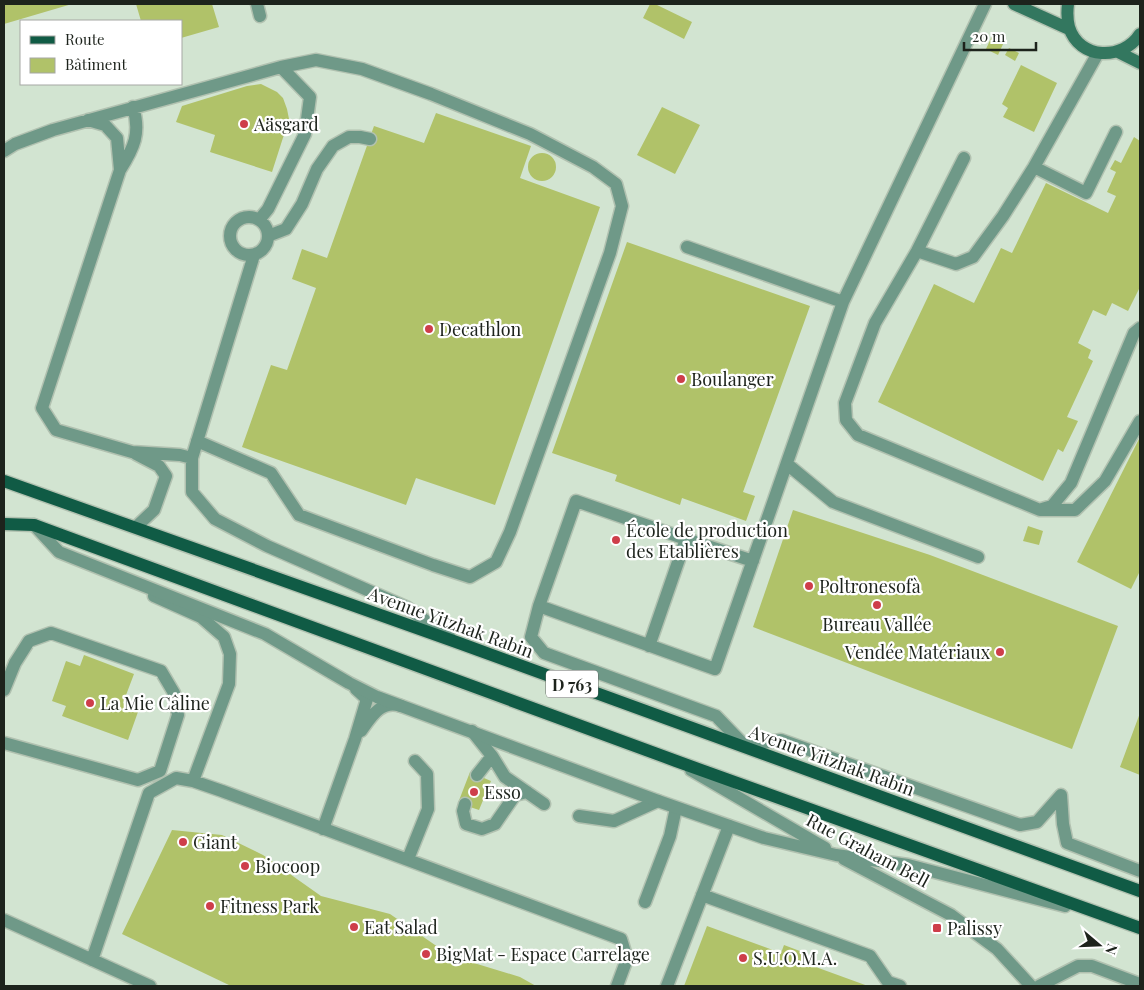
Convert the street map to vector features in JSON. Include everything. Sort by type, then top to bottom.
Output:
[{"type":"main road","name":"Avenue Yitzhak Rabin","points":[[4,481],[459,643],[1140,890]]},
{"type":"main road","name":"D 763","points":[[4,524],[34,525],[676,761],[1140,928]]},
{"type":"street","points":[[538,606],[715,669],[843,302],[985,4]]},
{"type":"street","points":[[1014,4],[1069,29]]},
{"type":"street","points":[[1068,4],[1069,29],[1076,40],[1086,48],[1098,53],[1118,52],[1128,48],[1140,34]]},
{"type":"street","points":[[1118,52],[1140,64]]},
{"type":"street","points":[[917,251],[956,264],[973,257],[1034,167],[1098,53]]},
{"type":"street","points":[[4,151],[22,141],[53,130],[281,67],[316,60],[362,69],[474,110],[530,134],[593,167],[616,184],[622,206],[610,253],[510,532],[496,562],[470,577],[298,515],[271,473],[198,441]]},
{"type":"street","points":[[259,220],[268,210],[305,134],[310,97],[281,67]]},
{"type":"street","points":[[133,107],[137,132],[132,151],[120,170],[42,408],[56,430],[132,452],[159,466],[166,476],[154,510],[136,527]]},
{"type":"street","points":[[88,120],[106,125],[117,138],[120,170]]},
{"type":"street","points":[[1034,167],[1086,193],[1116,132]]},
{"type":"street","points":[[268,236],[286,229],[302,204],[318,169],[333,146],[349,137],[370,139]]},
{"type":"street","points":[[964,158],[917,251],[875,322],[845,403],[846,420],[858,435],[1040,510],[1075,510],[1105,481],[1140,422]]},
{"type":"street","points":[[252,217],[259,220],[267,230],[268,236],[264,248],[249,256],[237,252],[230,236],[231,230],[239,220],[252,217]]},
{"type":"street","points":[[687,247],[843,302]]},
{"type":"street","points":[[254,255],[192,458],[192,492],[215,519],[267,546],[406,607],[459,643]]},
{"type":"street","points":[[1040,510],[1052,506],[1071,484],[1134,333],[1140,328]]},
{"type":"street","points":[[132,452],[180,455],[192,458]]},
{"type":"street","points":[[787,464],[833,502],[978,557]]},
{"type":"street","points":[[753,562],[576,500],[538,606],[532,637],[544,653],[716,716],[745,746],[782,740],[1020,825],[1037,822],[1061,796],[1063,824],[1067,843],[1140,871]]},
{"type":"street","points":[[34,525],[59,552],[201,617],[224,637],[230,654],[229,684],[193,781]]},
{"type":"street","points":[[649,646],[686,539]]},
{"type":"street","points":[[59,552],[266,634],[348,683],[377,697],[408,708]]},
{"type":"street","points":[[4,690],[15,663],[29,641],[51,633],[161,672],[174,694],[178,715],[160,771]]},
{"type":"street","points":[[324,830],[368,699],[348,683]]},
{"type":"street","points":[[355,740],[376,710],[394,703],[676,808],[764,838],[836,855],[908,865],[1120,920]]},
{"type":"street","points":[[472,731],[492,756],[505,778],[544,804]]},
{"type":"street","points":[[4,743],[138,780],[160,771],[176,778],[193,781],[621,939],[627,959],[617,986]]},
{"type":"street","points":[[477,775],[492,756]]},
{"type":"street","points":[[408,859],[428,809],[427,774],[415,761]]},
{"type":"street","name":"Rue Graham Bell","points":[[676,761],[836,855],[951,915],[997,949],[1030,986]]},
{"type":"street","points":[[92,960],[148,793],[176,778]]},
{"type":"street","points":[[465,804],[462,811],[466,824],[482,829],[495,824],[515,795],[526,792]]},
{"type":"street","points":[[579,816],[614,821],[658,801]]},
{"type":"street","points":[[645,902],[670,836],[676,808]]},
{"type":"street","points":[[667,986],[729,826]]},
{"type":"street","points":[[702,895],[870,956],[892,985]]},
{"type":"street","points":[[4,920],[150,986]]},
{"type":"street","points":[[1039,986],[1078,966],[1092,966],[1140,984]]},
{"type":"building","points":[[4,4],[72,4],[4,24]]},
{"type":"building","points":[[136,4],[212,4],[219,27],[182,38],[182,20],[141,20]]},
{"type":"building","points":[[650,4],[655,4],[692,22],[684,39],[643,18]]},
{"type":"building","points":[[992,36],[1004,42],[998,55],[986,49]]},
{"type":"building","points":[[1009,48],[1019,53],[1015,61],[1005,55]]},
{"type":"building","points":[[1021,65],[1057,83],[1034,132],[1003,117],[1008,108],[1002,104]]},
{"type":"building","points":[[261,84],[277,92],[283,98],[289,119],[272,172],[210,152],[215,135],[176,122],[182,106],[247,86]]},
{"type":"building","points":[[662,107],[700,125],[675,174],[637,155]]},
{"type":"building","name":"Decathlon","points":[[436,113],[531,146],[520,178],[600,207],[495,505],[416,478],[406,505],[242,447],[271,365],[287,370],[316,288],[292,279],[302,249],[327,258],[374,126],[424,143]]},
{"type":"building","points":[[1134,137],[1140,141],[1140,287],[1128,311],[1112,303],[1106,316],[1093,310],[1078,343],[1091,350],[1088,358],[1093,361],[1067,417],[1078,421],[1063,452],[1058,449],[1043,481],[878,402],[934,284],[974,303],[1001,248],[1012,253],[1046,183],[1108,213],[1116,196],[1107,192],[1116,172],[1110,169],[1115,160],[1121,163]]},
{"type":"building","points":[[542,153],[552,157],[556,167],[552,177],[542,181],[532,177],[528,167],[532,157]]},
{"type":"building","name":"Boulanger","points":[[627,242],[810,306],[743,492],[755,496],[746,521],[682,498],[680,505],[615,481],[617,475],[552,453]]},
{"type":"building","points":[[1140,437],[1140,571],[1131,589],[1077,562]]},
{"type":"building","points":[[793,510],[930,555],[1118,626],[1072,749],[753,627]]},
{"type":"building","points":[[1028,526],[1043,531],[1039,545],[1023,541]]},
{"type":"building","points":[[84,655],[134,674],[123,703],[139,709],[128,740],[62,716],[66,706],[52,701],[66,661],[80,666]]},
{"type":"building","points":[[1140,713],[1140,775],[1120,767]]},
{"type":"building","name":"Esso","points":[[470,772],[491,781],[479,810],[458,803]]},
{"type":"building","points":[[172,830],[222,835],[263,855],[321,896],[390,914],[451,956],[520,977],[536,986],[231,986],[122,934]]},
{"type":"building","name":"S.U.O.M.A.","points":[[707,926],[781,953],[784,945],[805,953],[802,962],[868,986],[684,986]]},
{"type":"place","name":"Aäsgard","points":[[244,124]]},
{"type":"place","name":"Decathlon","points":[[429,329]]},
{"type":"place","name":"Boulanger","points":[[681,379]]},
{"type":"place","name":"École de production des Etablières","points":[[616,540]]},
{"type":"place","name":"Poltronesofà","points":[[809,586]]},
{"type":"place","name":"Bureau Vallée","points":[[877,605]]},
{"type":"place","name":"Vendée Matériaux","points":[[1000,652]]},
{"type":"place","name":"La Mie Câline","points":[[90,703]]},
{"type":"place","name":"Esso","points":[[474,792]]},
{"type":"place","name":"Giant","points":[[183,842]]},
{"type":"place","name":"Biocoop","points":[[245,866]]},
{"type":"place","name":"Fitness Park","points":[[210,906]]},
{"type":"place","name":"Eat Salad","points":[[354,927]]},
{"type":"place","name":"Palissy","points":[[937,928]]},
{"type":"place","name":"BigMat - Espace Carrelage","points":[[426,954]]},
{"type":"place","name":"S.U.O.M.A.","points":[[743,958]]}]
